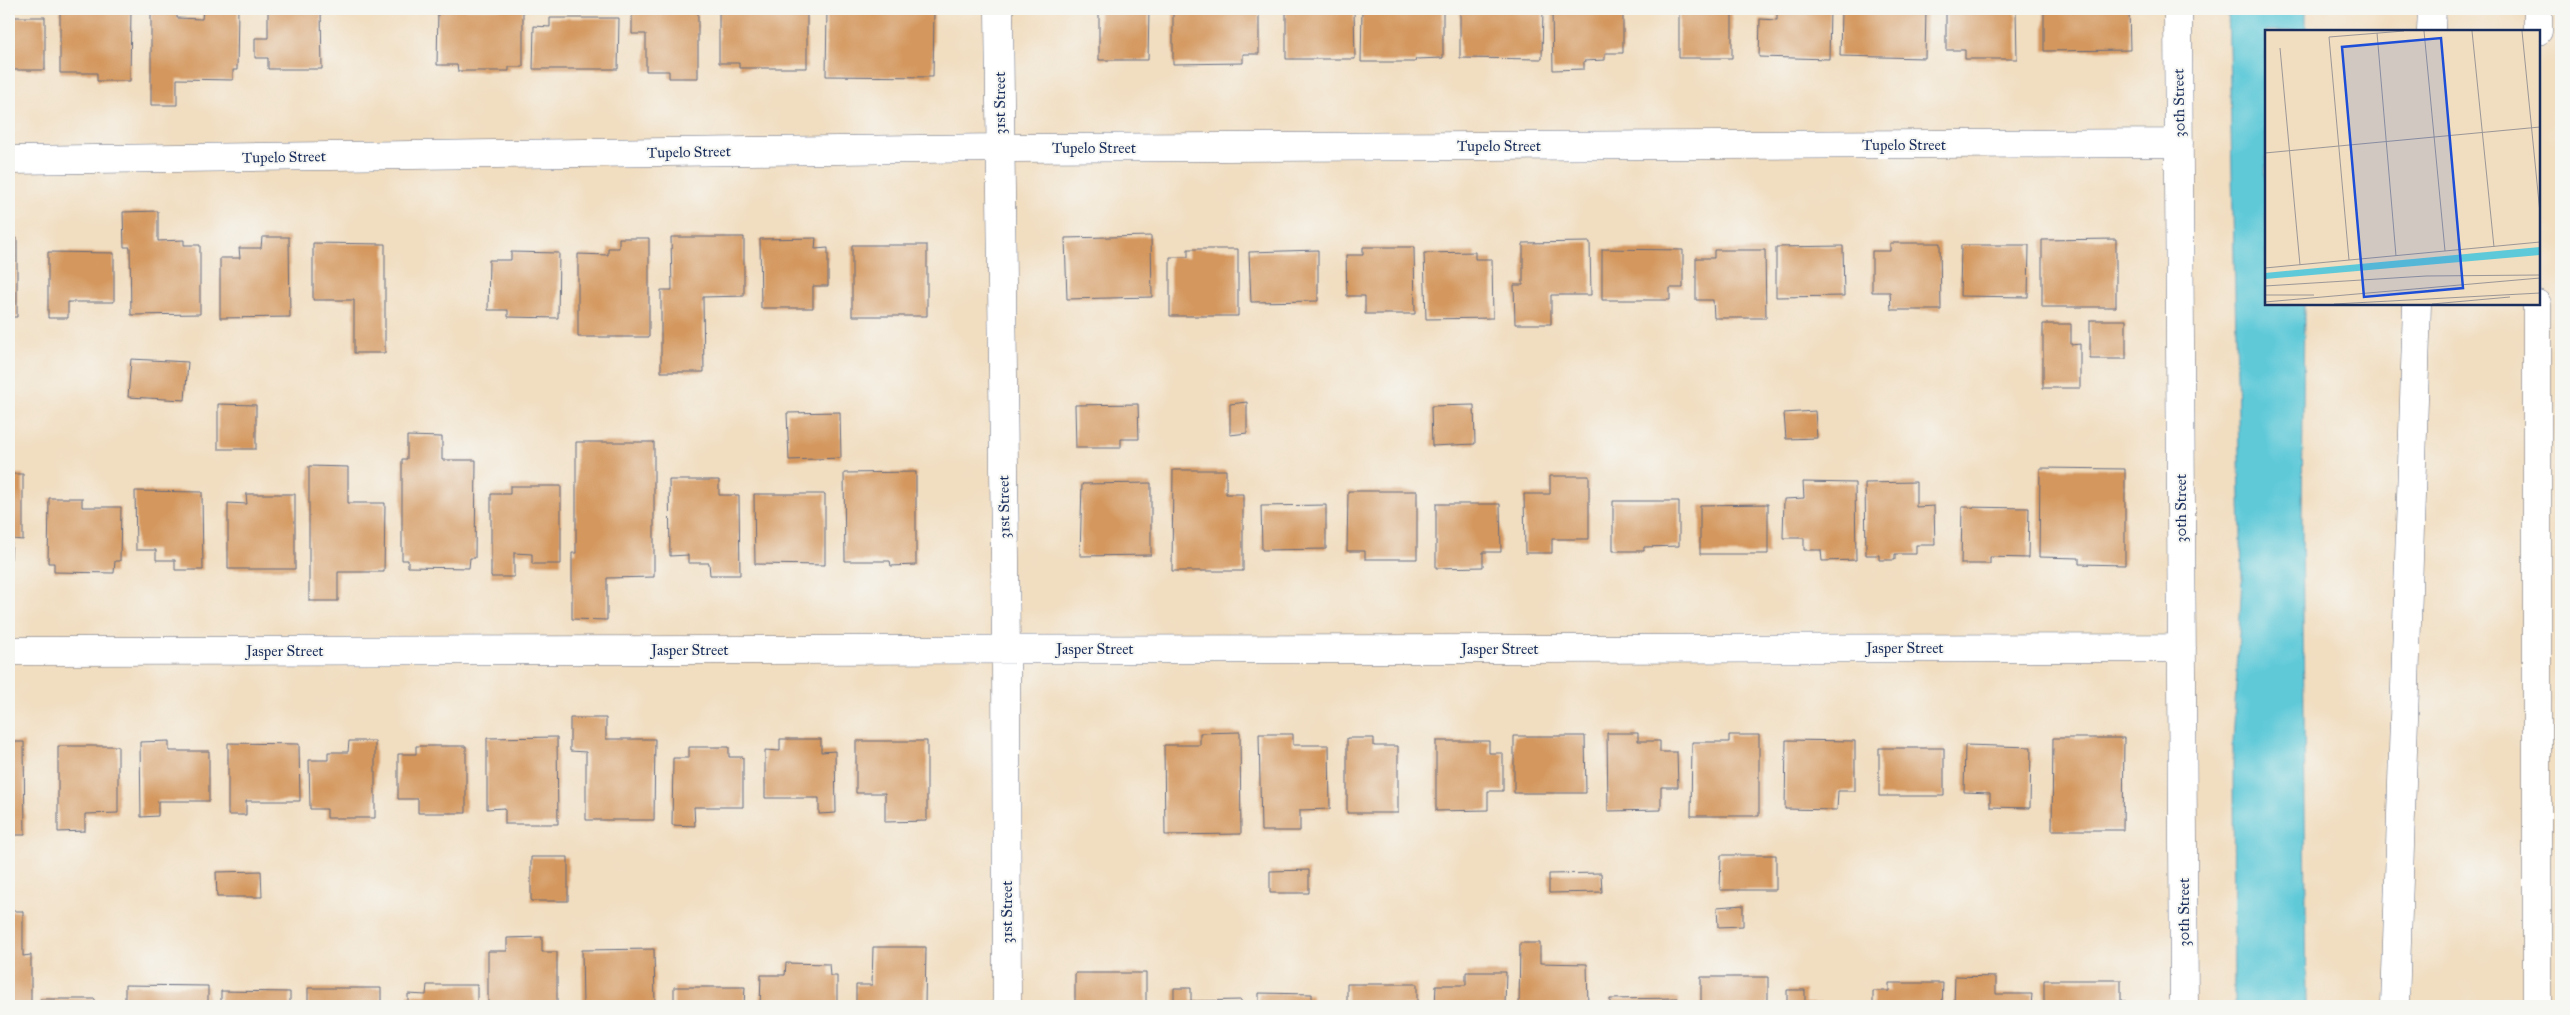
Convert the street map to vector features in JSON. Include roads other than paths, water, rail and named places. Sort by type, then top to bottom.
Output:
[{"type":"main road","name":"31st Street","points":[[999,9],[1006,649],[1007,1006]]},
{"type":"main road","name":"30th Street","points":[[2178,9],[2184,1006]]},
{"type":"main road","points":[[2431,30],[2432,9]]},
{"type":"main road","points":[[2538,9],[2538,30]]},
{"type":"main road","name":"Tupelo Street","points":[[9,160],[1000,148],[2179,144]]},
{"type":"main road","points":[[2395,1006],[2417,305]]},
{"type":"main road","points":[[2536,1006],[2537,305]]},
{"type":"main road","name":"Jasper Street","points":[[9,651],[2182,648]]},
{"type":"water","points":[[2228,9],[2306,9],[2306,30],[2265,30],[2265,305],[2304,305],[2302,518],[2307,1006],[2234,1006],[2233,743],[2242,578]]}]
